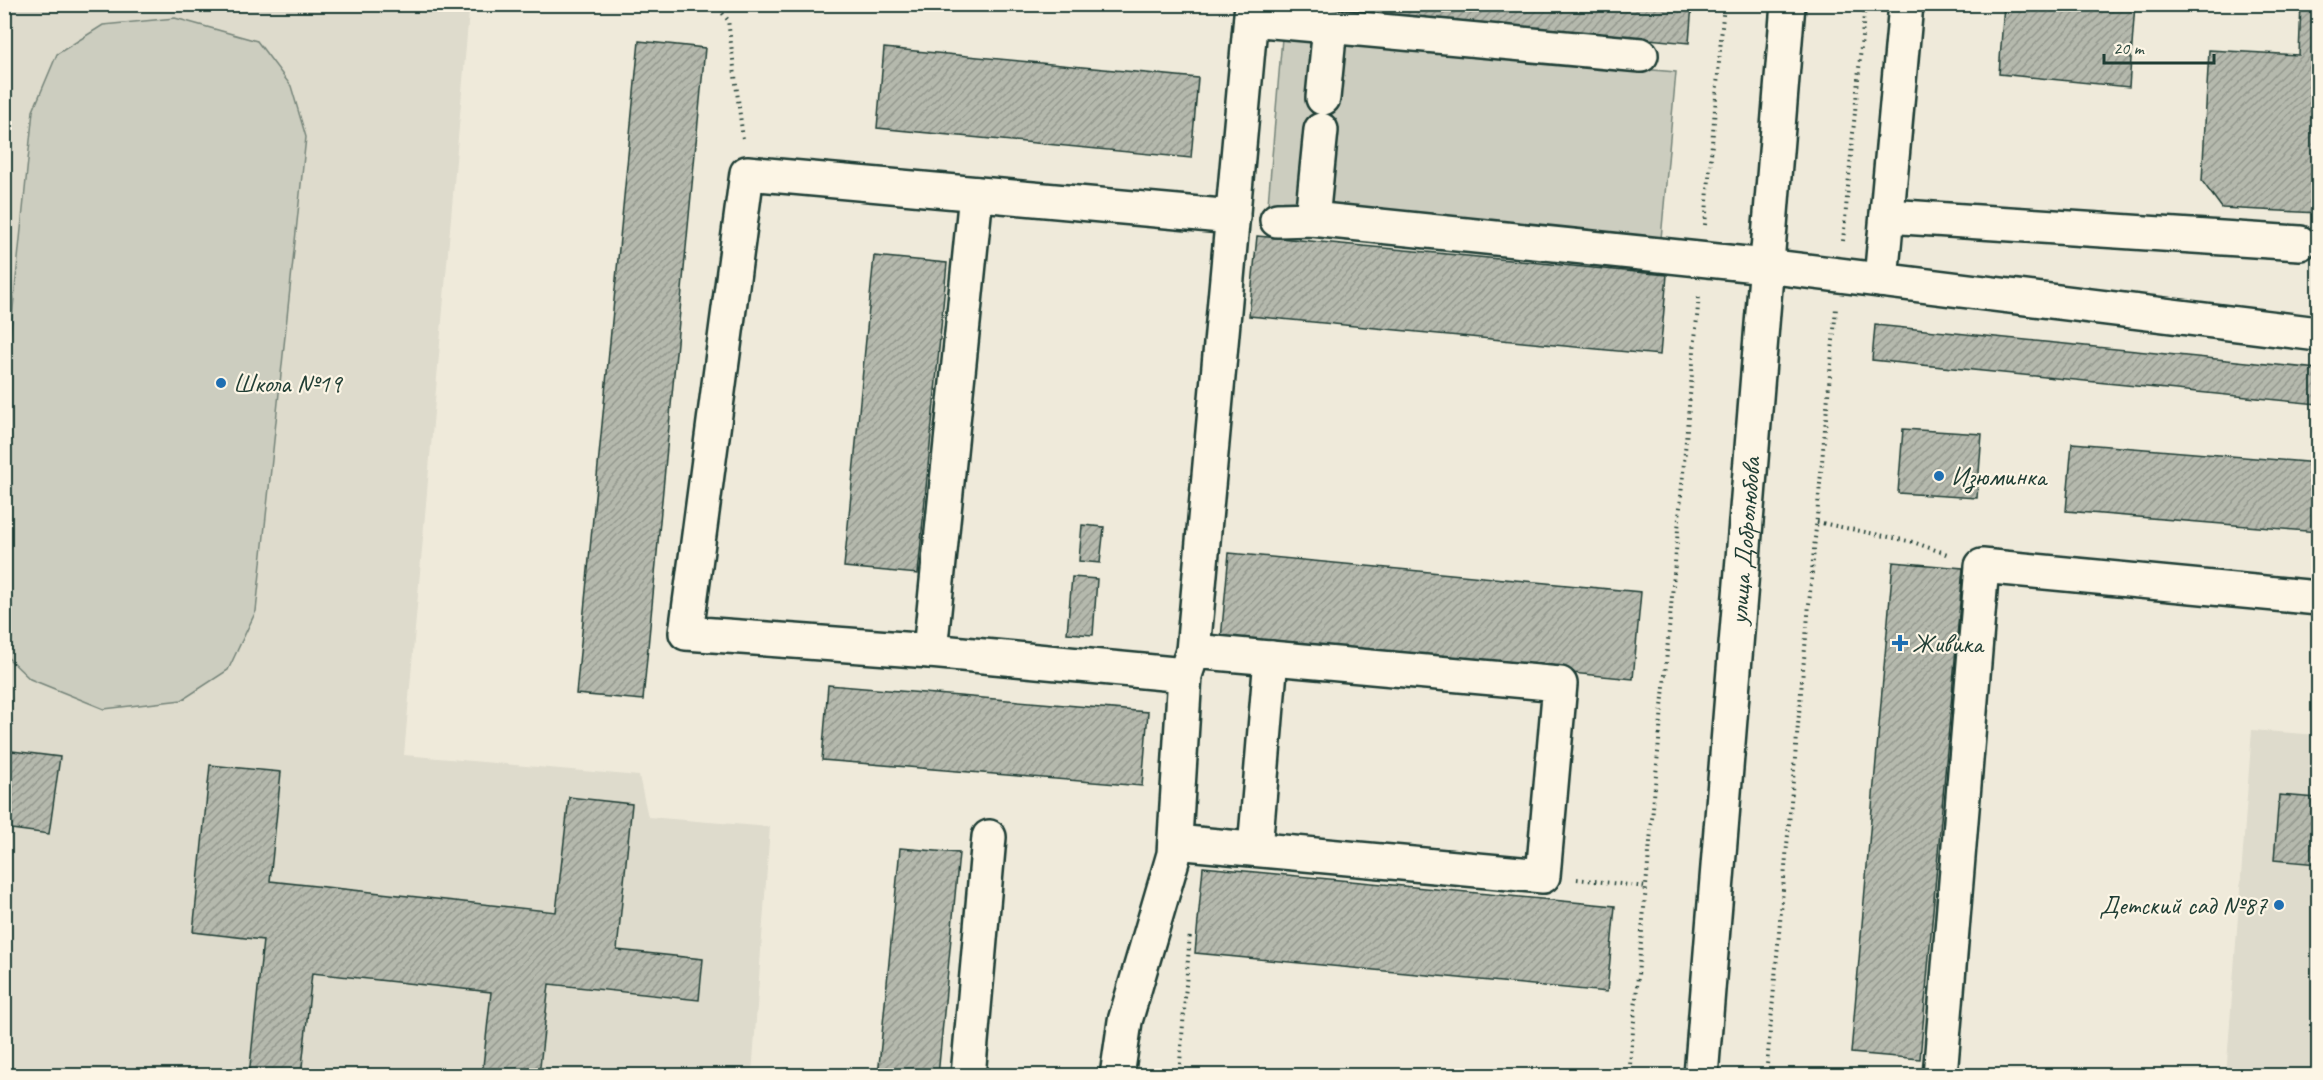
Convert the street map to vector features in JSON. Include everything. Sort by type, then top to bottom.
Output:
[{"type":"street","name":"улица Добролюбова","points":[[1701,1076],[1788,4]]},
{"type":"street","points":[[1881,280],[1906,4]]},
{"type":"street","points":[[1117,1076],[1125,1022],[1174,854],[1189,663],[1252,12],[1330,26],[1641,56]]},
{"type":"street","points":[[1312,219],[1330,26]]},
{"type":"street","points":[[1175,842],[1543,876],[1560,684],[1271,658],[1189,663],[930,651],[686,633],[747,173],[1233,217]]},
{"type":"street","points":[[930,651],[976,194]]},
{"type":"street","points":[[1887,216],[2300,243]]},
{"type":"street","points":[[1277,220],[1312,219],[1766,266],[2319,334]]},
{"type":"street","points":[[1940,1076],[1982,566],[2319,598]]},
{"type":"street","points":[[1255,849],[1271,658]]},
{"type":"street","points":[[968,1076],[988,837]]},
{"type":"path","points":[[714,4],[728,20],[747,173]]},
{"type":"path","points":[[1629,1076],[1724,4]]},
{"type":"path","points":[[1766,1076],[1865,4]]},
{"type":"path","points":[[1817,522],[1913,542],[1982,566]]},
{"type":"path","points":[[1543,876],[1646,886]]},
{"type":"shaded area","name":"Школа №19","points":[[389,4],[469,12],[404,755],[639,776],[648,817],[770,827],[752,1075],[5,1076],[5,5]]},
{"type":"shaded area","points":[[175,18],[257,41],[291,86],[306,137],[256,611],[228,670],[182,700],[104,709],[30,679],[5,655],[5,387],[33,111],[57,54],[103,25]]},
{"type":"shaded area","points":[[1282,38],[1676,72],[1660,250],[1267,216]]},
{"type":"shaded area","name":"Детский сад №87","points":[[2252,730],[2318,735],[2318,1075],[2226,1076]]},
{"type":"building","points":[[1287,4],[1692,4],[1689,43]]},
{"type":"building","points":[[2004,4],[2135,4],[2129,87],[1999,74]]},
{"type":"building","points":[[2301,4],[2318,4],[2318,213],[2222,208],[2202,181],[2209,50],[2299,55]]},
{"type":"building","points":[[639,41],[705,48],[643,700],[576,694]]},
{"type":"building","points":[[884,48],[1198,78],[1191,158],[877,128]]},
{"type":"building","points":[[1257,236],[1667,275],[1660,355],[1249,316]]},
{"type":"building","points":[[874,256],[947,263],[918,574],[844,567]]},
{"type":"building","points":[[1875,325],[2318,369],[2318,404],[1872,360]]},
{"type":"building","name":"Изюминка","points":[[1903,429],[1982,434],[1977,498],[1898,493]]},
{"type":"building","points":[[2072,443],[2318,463],[2318,532],[2066,511]]},
{"type":"building","points":[[1082,525],[1104,527],[1100,563],[1079,561]]},
{"type":"building","points":[[1229,553],[1641,592],[1633,679],[1221,639]]},
{"type":"building","points":[[1893,562],[1963,568],[1920,1059],[1851,1053]]},
{"type":"building","points":[[1072,577],[1097,579],[1093,635],[1067,633]]},
{"type":"building","points":[[828,685],[1148,712],[1142,786],[822,760]]},
{"type":"building","points":[[4,750],[60,757],[49,834],[4,828]]},
{"type":"building","points":[[210,765],[281,772],[270,881],[556,912],[569,797],[632,804],[617,950],[703,959],[699,1000],[549,984],[539,1076],[482,1076],[491,992],[312,973],[301,1076],[249,1076],[263,940],[193,932]]},
{"type":"building","points":[[2279,795],[2318,798],[2318,864],[2274,860]]},
{"type":"building","points":[[900,848],[959,853],[938,1076],[878,1076]]},
{"type":"building","points":[[1203,867],[1615,906],[1607,992],[1195,953]]},
{"type":"place","name":"Школа №19","points":[[221,383]]},
{"type":"place","name":"Изюминка","points":[[1939,476]]},
{"type":"place","name":"Живика","points":[[1900,643]]},
{"type":"place","name":"Детский сад №87","points":[[2279,905]]}]
